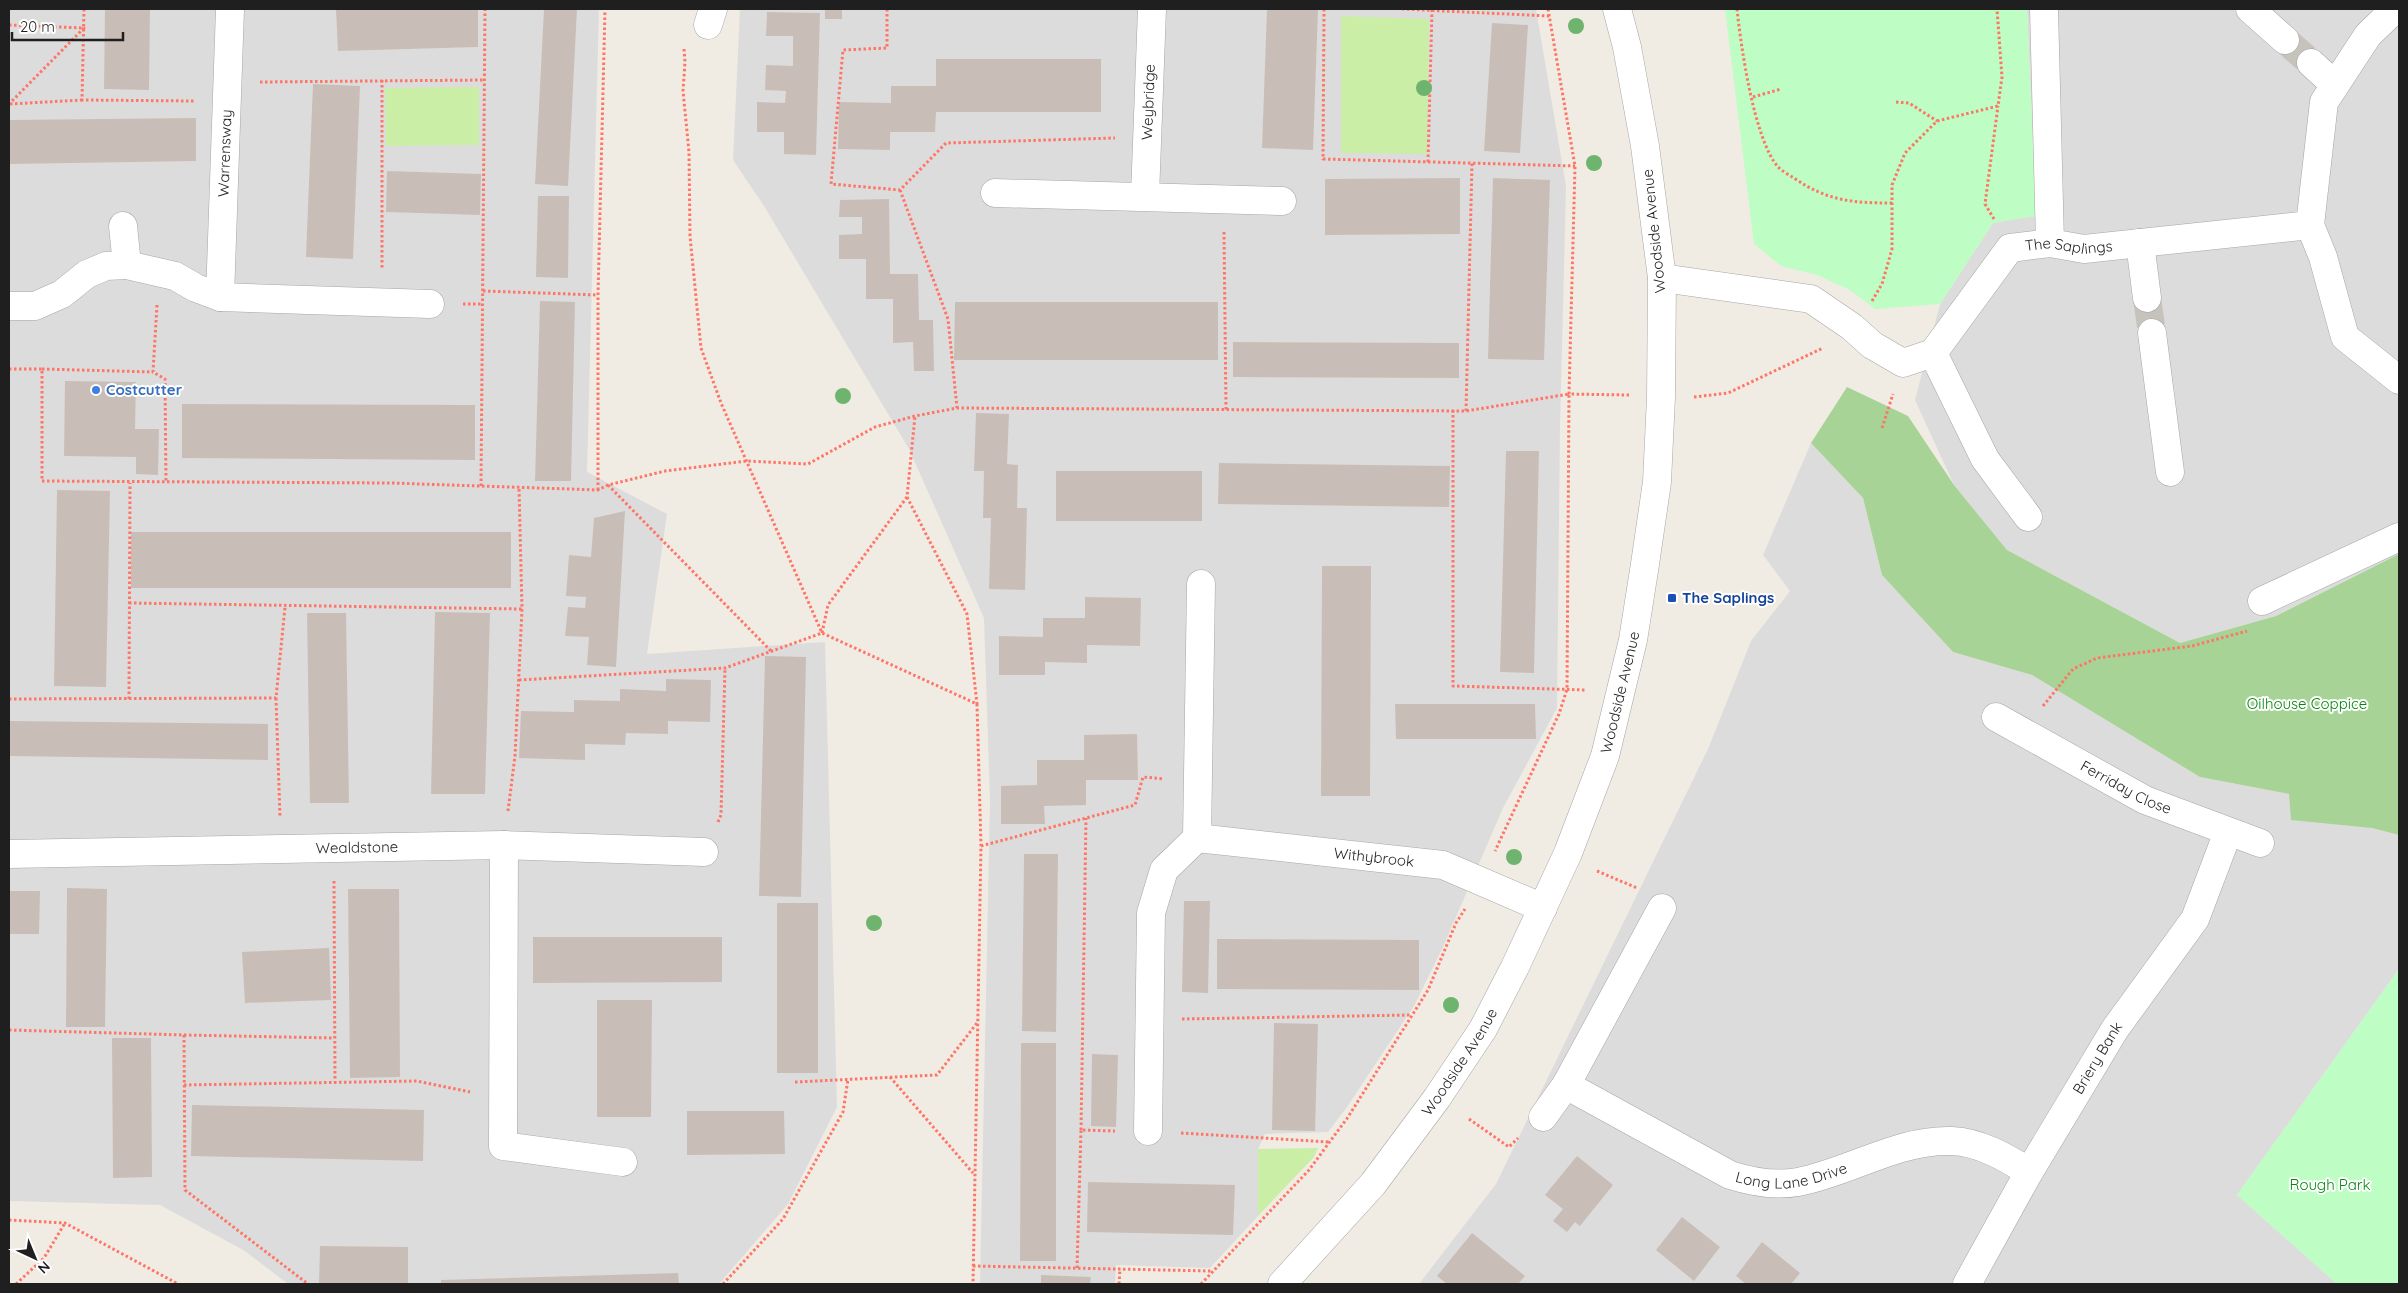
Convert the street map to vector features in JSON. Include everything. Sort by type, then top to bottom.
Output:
[{"type":"street","name":"Warrensway","points":[[220,297],[230,9]]},
{"type":"street","name":"Weybridge","points":[[1145,196],[1152,9]]},
{"type":"street","name":"Woodside Avenue","points":[[1282,1284],[1373,1184],[1437,1098],[1483,1029],[1515,967],[1568,854],[1605,756],[1633,640],[1657,482],[1661,397],[1662,278],[1645,146],[1626,47],[1616,9]]},
{"type":"street","points":[[2044,9],[2050,243]]},
{"type":"street","points":[[2250,9],[2285,40]]},
{"type":"street","points":[[2395,9],[2368,35],[2324,102],[2310,225],[2323,257],[2345,337],[2399,380]]},
{"type":"street","points":[[2311,63],[2335,84]]},
{"type":"street","points":[[995,193],[1282,201]]},
{"type":"street","name":"The Saplings","points":[[1932,353],[2010,248],[2050,243],[2084,249],[2310,225]]},
{"type":"street","points":[[123,226],[127,265]]},
{"type":"street","points":[[2140,243],[2147,298]]},
{"type":"street","points":[[9,306],[35,306],[62,294],[86,274],[106,266],[127,265],[175,276],[196,288],[220,297],[430,304]]},
{"type":"street","points":[[1662,278],[1811,299],[1852,326],[1872,345],[1903,363],[1932,353],[1985,459],[2028,517]]},
{"type":"street","points":[[2152,333],[2170,472]]},
{"type":"street","points":[[2262,601],[2399,537]]},
{"type":"street","points":[[1148,1131],[1151,913],[1164,870],[1197,838],[1201,584]]},
{"type":"street","name":"Ferriday Close","points":[[1996,717],[2145,800],[2260,844]]},
{"type":"street","name":"Briery Bank","points":[[1966,1284],[2029,1172],[2115,1030],[2195,919],[2228,832]]},
{"type":"street","name":"Withybrook","points":[[1197,838],[1443,865],[1543,908]]},
{"type":"street","points":[[504,845],[503,1146],[623,1162]]},
{"type":"street","name":"Wealdstone","points":[[9,854],[504,845],[704,852]]},
{"type":"street","points":[[1543,1117],[1566,1085],[1662,908]]},
{"type":"street","name":"Long Lane Drive","points":[[1566,1085],[1730,1175],[1750,1181],[1797,1182],[1920,1144],[1953,1140],[1983,1147],[2029,1172]]},
{"type":"path","points":[[82,100],[84,9]]},
{"type":"path","points":[[480,486],[485,9]]},
{"type":"path","points":[[598,490],[598,296],[605,9]]},
{"type":"path","points":[[887,9],[887,48],[843,50],[831,184],[900,190]]},
{"type":"path","points":[[1324,9],[1324,159],[1575,166]]},
{"type":"path","points":[[1402,9],[1549,16]]},
{"type":"path","points":[[1494,854],[1559,714],[1567,689],[1569,394],[1575,166],[1548,9]]},
{"type":"path","points":[[1737,9],[1743,61],[1764,144],[1779,167],[1823,195],[1846,202],[1892,203]]},
{"type":"path","points":[[1997,9],[2002,77],[1985,204],[2010,248]]},
{"type":"path","points":[[1428,162],[1432,10]]},
{"type":"path","points":[[710,17],[681,28],[686,62],[682,91],[689,152],[690,236],[701,348],[721,403],[822,633],[977,704]]},
{"type":"path","points":[[9,25],[84,28]]},
{"type":"path","points":[[9,104],[84,28]]},
{"type":"path","points":[[9,104],[382,80],[484,80]]},
{"type":"path","points":[[382,80],[382,302]]},
{"type":"path","points":[[1752,97],[1781,89]]},
{"type":"path","points":[[1896,102],[1909,103],[1937,121]]},
{"type":"path","points":[[1870,305],[1882,284],[1892,249],[1892,184],[1905,153],[1937,121],[1998,106]]},
{"type":"path","points":[[900,190],[946,143],[1148,137]]},
{"type":"path","points":[[1466,411],[1472,163]]},
{"type":"path","points":[[900,190],[948,319],[957,408]]},
{"type":"path","points":[[1224,199],[1226,410]]},
{"type":"path","points":[[154,372],[159,272]]},
{"type":"path","points":[[483,291],[598,296]]},
{"type":"path","points":[[1691,397],[1728,392],[1831,344]]},
{"type":"path","points":[[9,369],[154,372],[165,379],[166,483]]},
{"type":"path","points":[[42,369],[42,481],[130,483],[391,483],[598,490],[664,471],[747,461],[808,464],[875,427],[915,416],[957,408],[1466,411],[1569,394],[1632,395]]},
{"type":"path","points":[[1453,410],[1453,686],[1587,690]]},
{"type":"path","points":[[822,633],[828,605],[907,496],[915,416]]},
{"type":"path","points":[[129,699],[130,483]]},
{"type":"path","points":[[608,486],[771,651]]},
{"type":"path","points":[[504,845],[515,756],[522,609],[518,488]]},
{"type":"path","points":[[907,496],[967,614],[977,704],[981,846],[973,1284]]},
{"type":"path","points":[[130,603],[285,607],[522,609]]},
{"type":"path","points":[[281,849],[276,698],[285,607]]},
{"type":"path","points":[[2022,731],[2073,669],[2097,658],[2192,646],[2253,630]]},
{"type":"path","points":[[519,680],[725,668],[822,633]]},
{"type":"path","points":[[704,852],[721,815],[725,668]]},
{"type":"path","points":[[9,699],[276,698]]},
{"type":"path","points":[[981,846],[1135,805],[1143,777],[1198,782]]},
{"type":"path","points":[[1077,1268],[1086,818]]},
{"type":"path","points":[[334,848],[335,1082]]},
{"type":"path","points":[[1596,870],[1651,895],[1662,908]]},
{"type":"path","points":[[1201,1284],[1309,1170],[1348,1117],[1428,990],[1456,923],[1469,902]]},
{"type":"path","points":[[1150,1019],[1411,1015]]},
{"type":"path","points":[[795,1082],[937,1075],[977,1022]]},
{"type":"path","points":[[9,1030],[334,1038]]},
{"type":"path","points":[[184,1035],[185,1190],[308,1284]]},
{"type":"path","points":[[890,1077],[974,1174]]},
{"type":"path","points":[[723,1284],[783,1219],[843,1112],[848,1079]]},
{"type":"path","points":[[184,1085],[417,1081],[503,1098]]},
{"type":"path","points":[[1468,1119],[1508,1147],[1543,1117]]},
{"type":"path","points":[[1081,1130],[1148,1131],[1329,1142]]},
{"type":"path","points":[[9,1220],[65,1223],[178,1284]]},
{"type":"path","points":[[16,1284],[44,1258],[65,1223]]},
{"type":"path","points":[[973,1266],[1212,1271]]},
{"type":"path","points":[[1119,1284],[1120,1269]]},
{"type":"shaded area","points":[[9,9],[599,9],[587,472],[667,514],[647,654],[825,642],[837,1107],[788,1204],[719,1284],[288,1284],[245,1251],[160,1205],[9,1201]]},
{"type":"shaded area","points":[[740,9],[1536,9],[1566,186],[1560,427],[1557,708],[1503,808],[1443,947],[1414,1006],[1347,1107],[1328,1132],[1265,1134],[1258,1149],[1258,1216],[1210,1268],[1116,1265],[1115,1284],[980,1284],[990,801],[984,618],[909,449],[764,206],[733,160]]},
{"type":"shaded area","points":[[2027,9],[2399,9],[2399,554],[2276,616],[2180,643],[2007,550],[1954,485],[1915,400],[1940,304],[1993,223],[2036,216]]},
{"type":"shaded area","points":[[1811,443],[1863,498],[1882,575],[1953,652],[2032,675],[2200,777],[2289,794],[2372,828],[2399,835],[2399,969],[2237,1195],[2337,1284],[1419,1284],[1496,1184],[1708,749],[1751,641],[1790,591],[1763,555]]},
{"type":"green space","points":[[1725,9],[2027,9],[2036,216],[1993,223],[1940,304],[1875,309],[1850,290],[1817,275],[1781,266],[1754,244]]},
{"type":"green space","points":[[1341,16],[1429,19],[1427,154],[1341,153]]},
{"type":"green space","points":[[479,87],[479,145],[386,146],[385,88]]},
{"type":"green space","name":"Oilhouse Coppice","points":[[1847,387],[1908,416],[1954,485],[2007,550],[2180,643],[2276,616],[2399,554],[2399,835],[2372,828],[2291,820],[2289,794],[2200,777],[2032,675],[1953,652],[1882,575],[1863,498],[1811,443]]},
{"type":"green space","name":"Rough Park","points":[[2399,969],[2399,1284],[2337,1284],[2237,1195]]},
{"type":"green space","points":[[1318,1148],[1314,1157],[1258,1216],[1258,1149]]},
{"type":"building","points":[[105,9],[150,9],[149,90],[104,89]]},
{"type":"building","points":[[336,9],[478,9],[478,47],[338,51]]},
{"type":"building","points":[[544,9],[577,9],[568,186],[535,184]]},
{"type":"building","points":[[825,9],[842,9],[842,19],[825,19]]},
{"type":"building","points":[[1267,9],[1318,9],[1313,150],[1262,148]]},
{"type":"building","points":[[767,12],[820,13],[816,155],[784,154],[784,132],[757,132],[757,102],[785,103],[786,91],[765,90],[766,65],[793,66],[793,36],[766,36]]},
{"type":"building","points":[[1492,23],[1528,25],[1520,153],[1484,151]]},
{"type":"building","points":[[936,59],[1101,59],[1101,112],[936,112],[935,132],[890,132],[890,150],[838,149],[839,102],[891,103],[891,86],[936,86]]},
{"type":"building","points":[[313,84],[360,86],[353,259],[306,257]]},
{"type":"building","points":[[196,118],[196,161],[9,164],[9,120]]},
{"type":"building","points":[[387,171],[481,174],[480,215],[386,212]]},
{"type":"building","points":[[1460,178],[1460,234],[1325,235],[1325,179]]},
{"type":"building","points":[[1493,178],[1550,180],[1544,360],[1488,359]]},
{"type":"building","points":[[538,196],[569,196],[568,278],[536,277]]},
{"type":"building","points":[[889,199],[890,274],[918,274],[919,320],[933,320],[934,371],[914,371],[913,342],[893,343],[893,299],[866,299],[866,259],[839,259],[839,235],[862,234],[862,217],[839,217],[840,200]]},
{"type":"building","points":[[540,301],[575,302],[571,481],[535,481]]},
{"type":"building","points":[[955,302],[1218,302],[1218,360],[954,360]]},
{"type":"building","points":[[1233,342],[1459,343],[1459,378],[1233,377]]},
{"type":"building","points":[[65,381],[136,382],[135,429],[159,429],[158,475],[136,474],[136,457],[64,456]]},
{"type":"building","points":[[182,404],[475,405],[475,460],[182,458]]},
{"type":"building","points":[[976,413],[1009,414],[1007,464],[1018,465],[1017,508],[1027,508],[1025,590],[989,589],[991,518],[983,518],[984,471],[974,471]]},
{"type":"building","points":[[1506,451],[1539,451],[1534,673],[1500,672]]},
{"type":"building","points":[[1219,463],[1450,466],[1449,507],[1218,504]]},
{"type":"building","points":[[1056,471],[1202,471],[1202,521],[1056,521]]},
{"type":"building","points":[[57,490],[110,491],[106,687],[54,686]]},
{"type":"building","points":[[625,511],[616,667],[587,665],[589,637],[565,636],[568,607],[585,608],[586,597],[566,596],[569,555],[591,557],[594,518]]},
{"type":"building","points":[[131,532],[511,532],[511,588],[131,588]]},
{"type":"building","points":[[1322,566],[1371,566],[1370,796],[1321,796]]},
{"type":"building","points":[[1085,597],[1141,598],[1140,646],[1087,645],[1087,663],[1045,662],[1045,675],[999,675],[999,636],[1043,637],[1043,618],[1085,618]]},
{"type":"building","points":[[435,612],[490,613],[485,794],[431,794]]},
{"type":"building","points":[[307,613],[346,613],[349,803],[310,803]]},
{"type":"building","points":[[765,656],[806,657],[801,897],[759,896]]},
{"type":"building","points":[[666,679],[711,680],[710,722],[668,721],[668,734],[626,733],[625,745],[585,744],[585,760],[519,758],[521,711],[574,712],[574,700],[620,701],[620,689],[666,691]]},
{"type":"building","points":[[1395,704],[1535,704],[1536,739],[1396,739]]},
{"type":"building","points":[[9,721],[268,724],[268,760],[9,756]]},
{"type":"building","points":[[1137,734],[1138,780],[1086,780],[1086,805],[1044,806],[1045,824],[1001,824],[1001,786],[1037,785],[1037,760],[1084,760],[1084,735]]},
{"type":"building","points":[[1024,854],[1058,854],[1056,1032],[1022,1031]]},
{"type":"building","points":[[67,888],[107,889],[105,1027],[66,1027]]},
{"type":"building","points":[[348,889],[399,889],[400,1077],[350,1078]]},
{"type":"building","points":[[9,891],[40,891],[39,934],[9,934]]},
{"type":"building","points":[[1184,901],[1210,901],[1208,993],[1182,992]]},
{"type":"building","points":[[777,903],[818,903],[818,1073],[777,1073]]},
{"type":"building","points":[[533,937],[722,937],[722,982],[533,983]]},
{"type":"building","points":[[1217,939],[1419,940],[1419,990],[1217,989]]},
{"type":"building","points":[[329,948],[331,1000],[245,1003],[242,952]]},
{"type":"building","points":[[597,1000],[652,1000],[651,1117],[597,1117]]},
{"type":"building","points":[[1274,1023],[1318,1024],[1315,1131],[1272,1130]]},
{"type":"building","points":[[112,1038],[151,1038],[152,1177],[113,1178]]},
{"type":"building","points":[[1021,1043],[1056,1043],[1056,1261],[1020,1261]]},
{"type":"building","points":[[1092,1054],[1118,1055],[1116,1127],[1091,1126]]},
{"type":"building","points":[[192,1105],[424,1110],[423,1161],[191,1156]]},
{"type":"building","points":[[687,1111],[784,1111],[785,1154],[687,1155]]},
{"type":"building","points":[[1577,1156],[1613,1185],[1580,1226],[1575,1222],[1567,1232],[1553,1221],[1563,1209],[1545,1195]]},
{"type":"building","points":[[1088,1182],[1235,1185],[1233,1235],[1087,1232]]},
{"type":"building","points":[[1682,1217],[1720,1247],[1694,1281],[1656,1250]]},
{"type":"building","points":[[1472,1233],[1525,1276],[1518,1284],[1447,1284],[1437,1276]]},
{"type":"building","points":[[1762,1242],[1800,1273],[1791,1284],[1746,1284],[1736,1276]]},
{"type":"building","points":[[320,1246],[408,1247],[408,1284],[319,1284]]},
{"type":"building","points":[[678,1273],[679,1284],[441,1284],[441,1280]]},
{"type":"building","points":[[1041,1275],[1091,1277],[1090,1284],[1041,1284]]},
{"type":"tunnel","points":[[2285,40],[2311,63]]},
{"type":"tunnel","points":[[2147,298],[2152,333]]},
{"type":"place","name":"Costcutter","points":[[96,390]]},
{"type":"place","name":"The Saplings","points":[[1672,598]]}]
